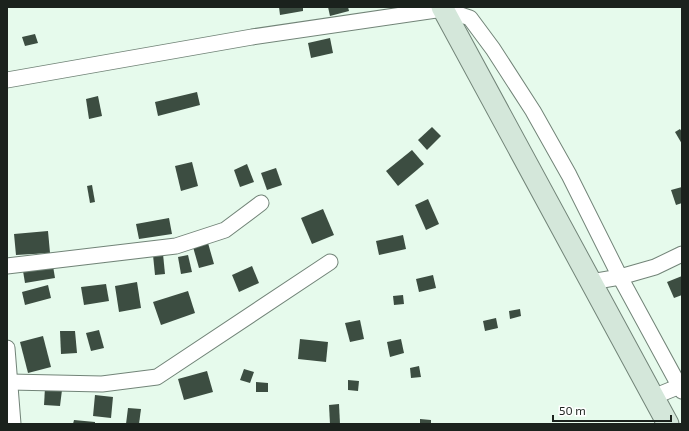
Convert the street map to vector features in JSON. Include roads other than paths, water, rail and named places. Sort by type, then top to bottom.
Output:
[{"type":"main road","points":[[443,8],[668,424]]},
{"type":"street","points":[[7,80],[252,37],[443,8],[470,18],[497,55],[533,111],[569,175],[620,277],[681,388],[653,397]]},
{"type":"street","points":[[7,266],[176,246],[225,230],[261,203]]},
{"type":"street","points":[[591,282],[620,277],[655,267],[682,254]]},
{"type":"street","points":[[10,382],[102,384],[157,377],[330,262]]},
{"type":"street","points":[[7,348],[14,424]]}]
